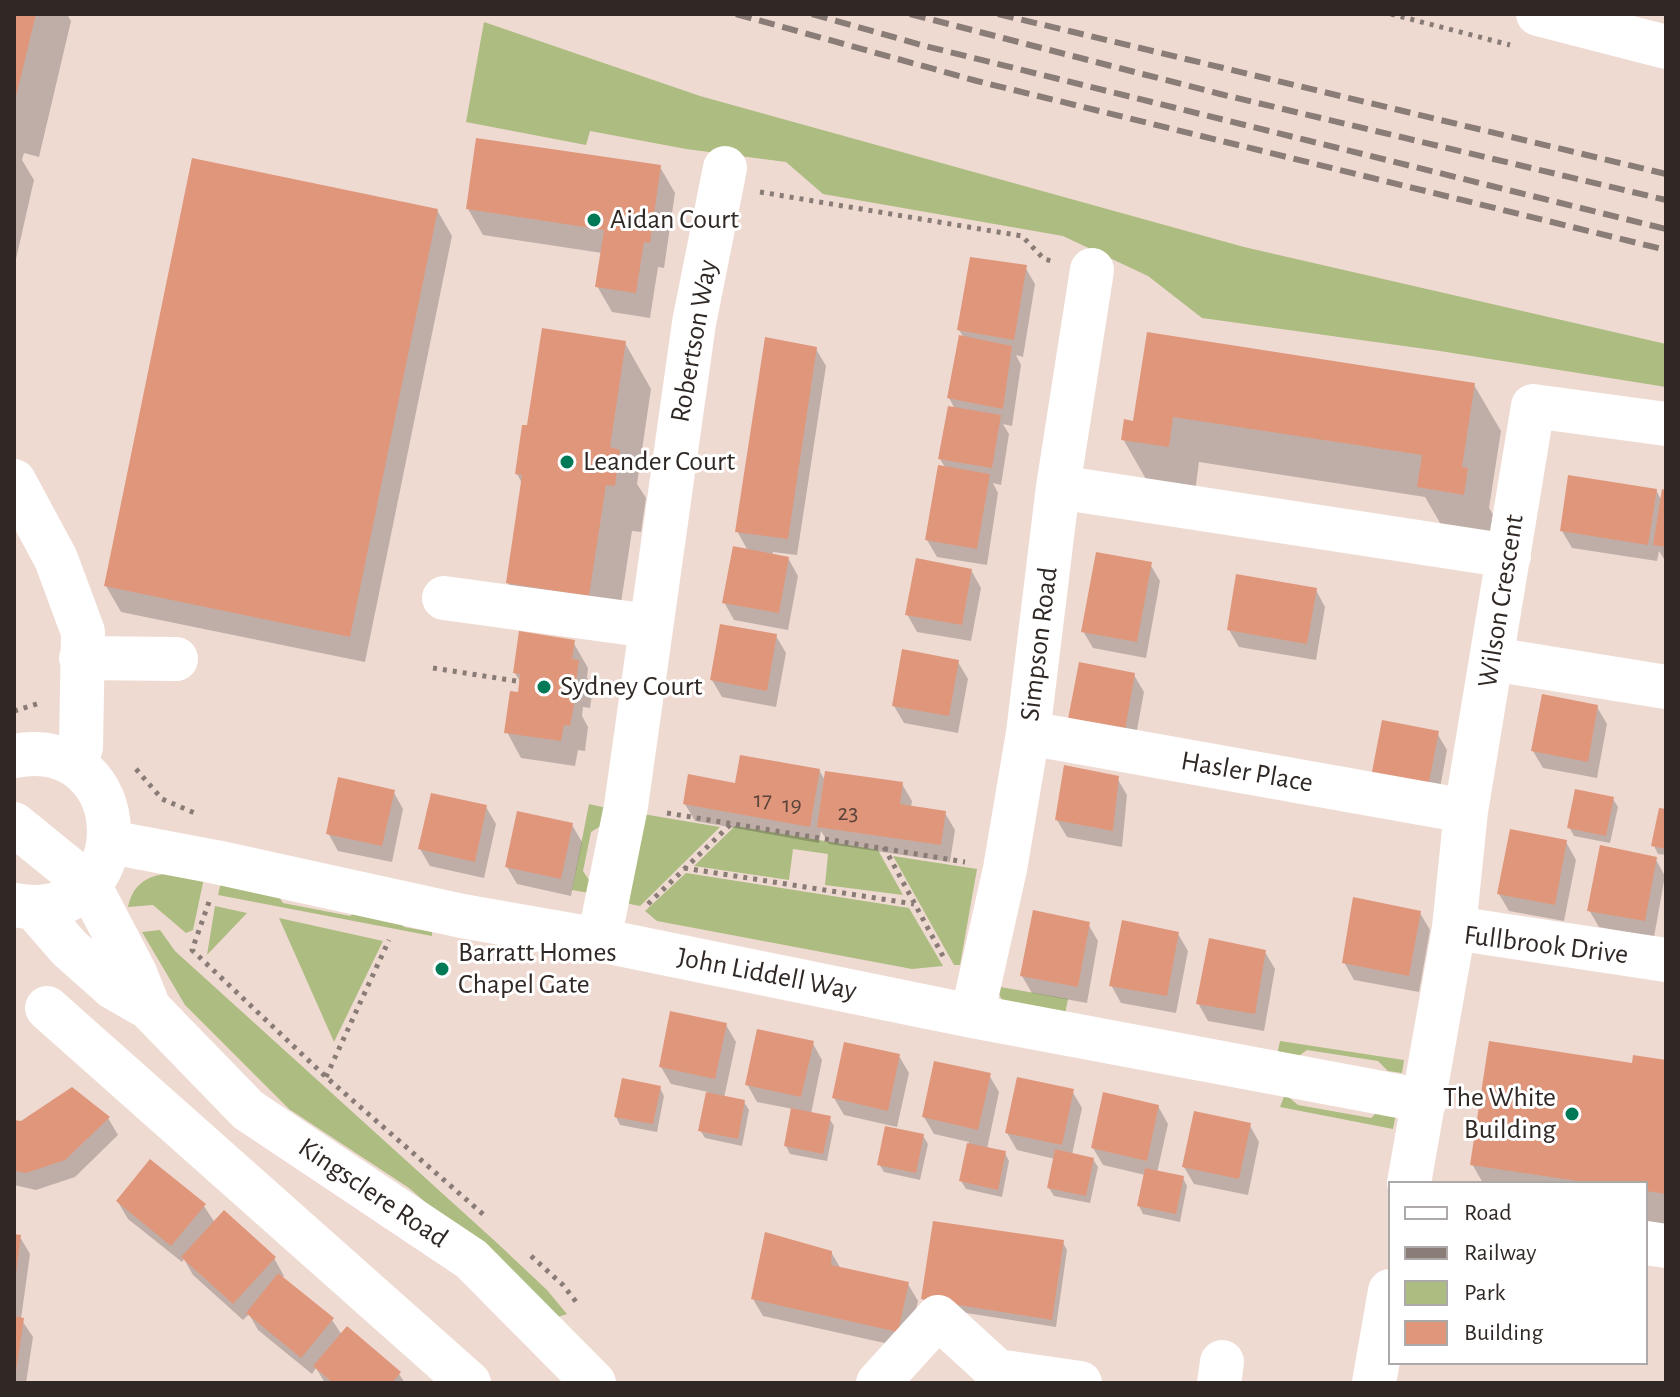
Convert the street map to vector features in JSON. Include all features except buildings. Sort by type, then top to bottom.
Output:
[{"type":"street","points":[[1538,14],[1666,47]]},
{"type":"street","name":"Robertson Way","points":[[599,940],[626,806],[694,323],[724,176]]},
{"type":"street","name":"Simpson Road","points":[[972,1016],[1005,869],[1028,733],[1058,487],[1092,270]]},
{"type":"street","name":"Wilson Crescent","points":[[1454,928],[1466,811],[1533,406],[1666,424]]},
{"type":"street","points":[[14,481],[56,559],[83,632],[81,747],[75,765]]},
{"type":"street","points":[[1058,487],[1509,556]]},
{"type":"street","points":[[444,598],[649,626]]},
{"type":"street","points":[[81,658],[176,659]]},
{"type":"street","points":[[1492,659],[1666,687]]},
{"type":"street","name":"Hasler Place","points":[[1028,733],[1466,811]]},
{"type":"street","points":[[14,756],[38,753],[75,765],[86,774],[103,796],[109,815],[110,842],[106,858],[89,885],[14,824]]},
{"type":"street","name":"John Liddell Way","points":[[110,842],[462,916],[1425,1101]]},
{"type":"street","name":"Kingsclere Road","points":[[24,907],[69,900],[89,885],[135,973],[149,1008]]},
{"type":"street","name":"Kingsclere Road","points":[[24,907],[114,988],[149,1008],[248,1110],[471,1259],[594,1383]]},
{"type":"street","name":"Fullbrook Drive","points":[[1409,1181],[1454,928],[1666,960]]},
{"type":"street","points":[[47,1008],[469,1383]]},
{"type":"street","points":[[1374,1383],[1388,1302]]},
{"type":"street","points":[[878,1383],[938,1317],[1004,1377],[1080,1383]]},
{"type":"path","points":[[724,176],[1022,236],[1044,259],[1092,270]]},
{"type":"path","points":[[433,668],[516,681]]},
{"type":"path","points":[[14,711],[43,702]]},
{"type":"path","points":[[134,767],[162,799],[199,815]]},
{"type":"path","points":[[626,806],[1005,869]]},
{"type":"path","points":[[643,909],[732,823]]},
{"type":"path","points":[[884,847],[949,966]]},
{"type":"path","points":[[684,868],[914,904]]},
{"type":"path","name":"Kingsclere Road","points":[[210,900],[192,950],[326,1077],[495,1224]]},
{"type":"path","points":[[326,1077],[391,935]]},
{"type":"path","points":[[529,1255],[563,1285]]},
{"type":"green space","points":[[484,22],[700,96],[1244,247],[1666,344],[1666,387],[1202,318],[1148,276],[1063,236],[823,194],[786,162],[686,149],[590,131],[586,145],[466,122]]},
{"type":"green space","points":[[589,804],[607,808],[604,824],[591,832],[583,871],[591,883],[589,893],[572,890]]},
{"type":"green space","points":[[643,814],[720,827],[640,906],[625,903]]},
{"type":"green space","points":[[735,826],[878,850],[903,895],[825,885],[828,854],[793,849],[789,880],[694,866]]},
{"type":"green space","points":[[893,856],[977,869],[960,965],[954,965]]},
{"type":"green space","points":[[686,873],[909,908],[943,966],[912,969],[657,921],[645,911]]},
{"type":"green space","points":[[164,874],[204,878],[193,930],[186,933],[153,905],[128,907],[132,894],[140,884]]},
{"type":"green space","points":[[221,882],[273,888],[283,903],[350,916],[362,906],[394,912],[404,927],[432,932],[432,936],[218,895]]},
{"type":"green space","points":[[215,906],[247,913],[207,955]]},
{"type":"green space","points":[[279,918],[383,941],[334,1042]]},
{"type":"green space","points":[[160,930],[175,951],[496,1242],[547,1290],[567,1314],[558,1317],[409,1188],[289,1109],[185,1005],[142,932]]},
{"type":"green space","points":[[995,986],[1068,999],[1065,1014],[1002,1000]]},
{"type":"green space","points":[[1280,1041],[1404,1060],[1402,1073],[1388,1071],[1378,1061],[1307,1050],[1296,1058],[1277,1055]]},
{"type":"green space","points":[[1285,1094],[1298,1105],[1371,1118],[1377,1112],[1396,1114],[1393,1129],[1280,1107]]},
{"type":"railway","points":[[736,14],[977,81],[1666,250]]},
{"type":"railway","points":[[812,14],[925,46],[1666,229]]},
{"type":"railway","points":[[910,14],[1220,94],[1666,200]]},
{"type":"railway","points":[[998,14],[1666,174]]},
{"type":"place","name":"Aidan Court","points":[[594,220]]},
{"type":"place","name":"Leander Court","points":[[567,462]]},
{"type":"place","name":"Sydney Court","points":[[544,687]]},
{"type":"place","name":"Barratt Homes Chapel Gate","points":[[442,969]]},
{"type":"place","name":"The White Building","points":[[1572,1114]]}]
